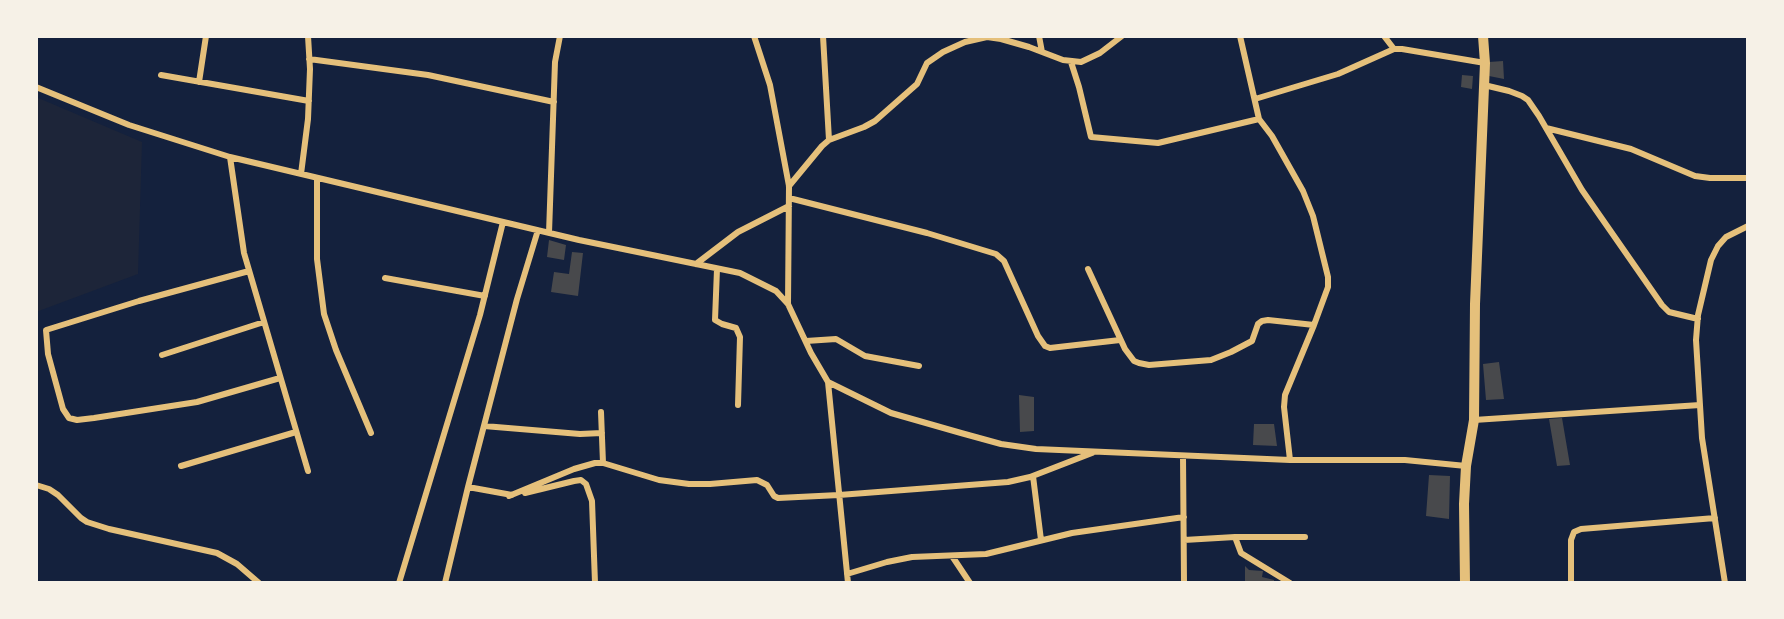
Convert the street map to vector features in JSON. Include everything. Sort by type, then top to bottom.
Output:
[{"type":"main road","points":[[1465,583],[1466,466],[1474,420],[1475,303],[1485,63],[1483,36]]},
{"type":"street","points":[[199,82],[206,36]]},
{"type":"street","points":[[301,174],[309,101],[308,36]]},
{"type":"street","points":[[549,233],[555,62],[560,36]]},
{"type":"street","points":[[754,36],[770,85],[789,186],[788,304]]},
{"type":"street","points":[[823,36],[829,140]]},
{"type":"street","points":[[1039,36],[1042,52]]},
{"type":"street","points":[[789,186],[829,140],[875,121],[917,84],[927,63],[933,57],[965,42],[987,37],[1001,39],[1071,62],[1090,59],[1122,36]]},
{"type":"street","points":[[1240,36],[1259,119],[1272,136],[1303,191],[1313,216],[1328,277],[1328,287],[1314,326],[1285,395],[1284,407],[1290,460]]},
{"type":"street","points":[[1384,36],[1394,49]]},
{"type":"street","points":[[1255,99],[1338,74],[1394,49],[1485,63]]},
{"type":"street","points":[[309,59],[428,75],[554,102]]},
{"type":"street","points":[[1071,62],[1091,137],[1158,142],[1259,119]]},
{"type":"street","points":[[161,75],[309,101]]},
{"type":"street","points":[[1484,85],[1522,96],[1528,100],[1582,190],[1662,305],[1669,312],[1698,319]]},
{"type":"street","points":[[36,87],[129,125],[230,157],[549,233],[740,273],[776,291],[788,304],[828,382],[848,583]]},
{"type":"street","points":[[1546,128],[1631,149],[1695,176],[1748,178]]},
{"type":"street","points":[[230,157],[241,235],[249,271],[308,471]]},
{"type":"street","points":[[318,178],[317,259],[324,314],[336,350],[371,433]]},
{"type":"street","points":[[789,198],[996,254],[1004,261],[1038,336],[1045,346],[1062,348],[1120,340]]},
{"type":"street","points":[[696,264],[738,232],[789,206]]},
{"type":"street","points":[[399,583],[484,296],[503,222]]},
{"type":"street","points":[[1725,583],[1702,438],[1696,340],[1698,319],[1711,260],[1726,237],[1748,226]]},
{"type":"street","points":[[445,583],[484,426],[538,230]]},
{"type":"street","points":[[717,268],[715,320],[736,328],[740,337],[738,405]]},
{"type":"street","points":[[1088,269],[1120,340],[1134,361],[1139,363],[1200,362],[1230,352],[1252,341],[1258,324],[1262,321],[1314,326]]},
{"type":"street","points":[[249,271],[139,301],[46,330],[48,354],[63,409],[69,418],[86,419],[197,402],[280,378]]},
{"type":"street","points":[[385,278],[484,296]]},
{"type":"street","points":[[162,355],[264,322]]},
{"type":"street","points":[[806,341],[836,339],[865,356],[919,366]]},
{"type":"street","points":[[828,382],[891,413],[1001,444],[1036,449],[1290,460],[1405,460],[1466,466]]},
{"type":"street","points":[[1474,420],[1700,405]]},
{"type":"street","points":[[601,412],[603,463]]},
{"type":"street","points":[[484,426],[580,434],[602,433]]},
{"type":"street","points":[[181,466],[296,432]]},
{"type":"street","points":[[509,496],[589,464],[603,463],[659,480],[689,484],[757,480],[767,485],[778,498],[1008,482],[1033,476],[1094,452]]},
{"type":"street","points":[[1183,456],[1184,583]]},
{"type":"street","points":[[1033,476],[1041,540]]},
{"type":"street","points":[[468,488],[509,496],[581,480],[586,484],[592,501],[595,583]]},
{"type":"street","points":[[36,485],[58,495],[87,522],[217,553],[237,564],[259,583]]},
{"type":"street","points":[[847,574],[912,557],[986,554],[1072,533],[1184,517]]},
{"type":"street","points":[[1572,583],[1571,540],[1574,532],[1581,529],[1715,518]]},
{"type":"street","points":[[1235,537],[1241,554],[1290,583]]},
{"type":"street","points":[[1184,540],[1305,537]]},
{"type":"street","points":[[952,556],[970,583]]},
{"type":"shaded area","points":[[36,97],[142,142],[138,274],[36,312]]},
{"type":"building","points":[[1503,61],[1504,79],[1489,76],[1489,62]]},
{"type":"building","points":[[1462,75],[1473,76],[1472,89],[1461,87]]},
{"type":"building","points":[[549,240],[566,245],[564,260],[547,257]]},
{"type":"building","points":[[572,252],[583,253],[578,296],[551,292],[554,272],[569,274]]},
{"type":"building","points":[[1499,362],[1504,399],[1486,400],[1483,364]]},
{"type":"building","points":[[1019,395],[1034,397],[1034,431],[1020,432]]},
{"type":"building","points":[[1562,418],[1570,465],[1557,466],[1549,419]]},
{"type":"building","points":[[1254,424],[1274,424],[1277,446],[1253,445]]},
{"type":"building","points":[[1429,475],[1450,476],[1449,519],[1426,516]]},
{"type":"building","points":[[1245,566],[1249,570],[1263,571],[1262,577],[1274,580],[1274,583],[1245,583]]}]
